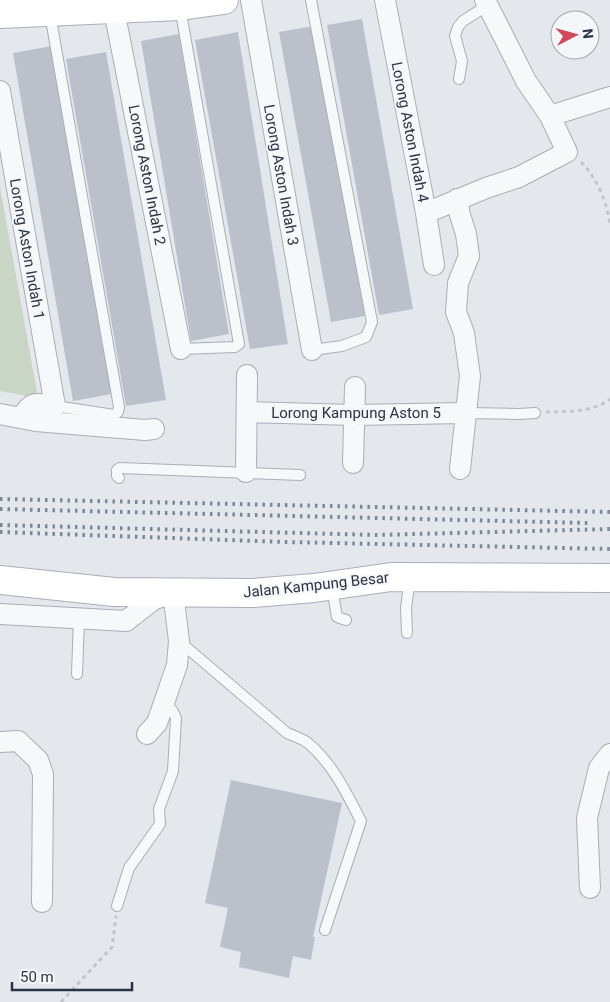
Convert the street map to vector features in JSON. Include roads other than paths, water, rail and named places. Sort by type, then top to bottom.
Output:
[{"type":"street","points":[[0,14],[50,13],[114,5],[180,6],[224,0]]},
{"type":"street","name":"Lorong Aston Indah 3","points":[[251,0],[312,350]]},
{"type":"street","name":"Lorong Aston Indah 4","points":[[385,0],[426,213],[434,265]]},
{"type":"street","points":[[426,213],[457,199],[519,177],[567,152],[550,116],[526,81],[486,3]]},
{"type":"street","name":"Lorong Aston Indah 2","points":[[114,5],[181,349]]},
{"type":"street","name":"Lorong Aston Indah 1","points":[[0,91],[54,406]]},
{"type":"street","points":[[550,116],[610,97]]},
{"type":"street","points":[[457,199],[466,234],[469,256],[458,283],[456,312],[464,333],[470,376],[460,469]]},
{"type":"street","points":[[246,472],[248,375]]},
{"type":"street","points":[[352,463],[355,387]]},
{"type":"street","points":[[22,418],[27,407],[31,404],[54,406]]},
{"type":"street","name":"Lorong Kampung Aston 5","points":[[247,412],[355,415],[465,414]]},
{"type":"street","points":[[0,414],[36,421],[145,430],[154,429]]},
{"type":"street","name":"Jalan Kampung Besar","points":[[0,580],[114,592],[253,594],[390,577],[610,578]]},
{"type":"street","name":"Jalan Kampung Besar","points":[[542,578],[610,597]]},
{"type":"street","points":[[0,614],[126,621],[153,600],[173,592],[179,641],[177,665],[157,724],[147,734]]},
{"type":"street","points":[[0,742],[18,741],[38,760],[43,774],[42,902]]},
{"type":"street","points":[[590,888],[587,818],[599,768],[610,754]]},
{"type":"lane","points":[[311,0],[372,322],[366,337],[342,346],[312,350]]},
{"type":"lane","points":[[459,79],[462,61],[455,36],[458,27],[486,3]]},
{"type":"lane","points":[[180,6],[239,344],[236,347],[181,349]]},
{"type":"lane","points":[[50,13],[119,407],[118,412],[114,415],[54,406]]},
{"type":"lane","points":[[465,414],[519,414],[535,412]]},
{"type":"lane","points":[[120,478],[117,473],[120,468],[300,475]]},
{"type":"lane","points":[[407,633],[406,608],[410,577]]},
{"type":"lane","points":[[328,586],[334,594],[337,617],[346,620]]},
{"type":"lane","points":[[77,674],[79,618]]},
{"type":"lane","points":[[179,641],[287,733],[307,742],[328,763],[345,789],[361,821],[325,930]]},
{"type":"lane","points":[[117,906],[129,868],[160,824],[159,809],[173,771],[176,718],[172,710],[165,704]]},
{"type":"railway","points":[[0,499],[610,512]]},
{"type":"railway","points":[[0,509],[588,523]]},
{"type":"railway","points":[[0,525],[376,535],[610,529]]},
{"type":"railway","points":[[0,532],[286,542],[610,549]]}]
